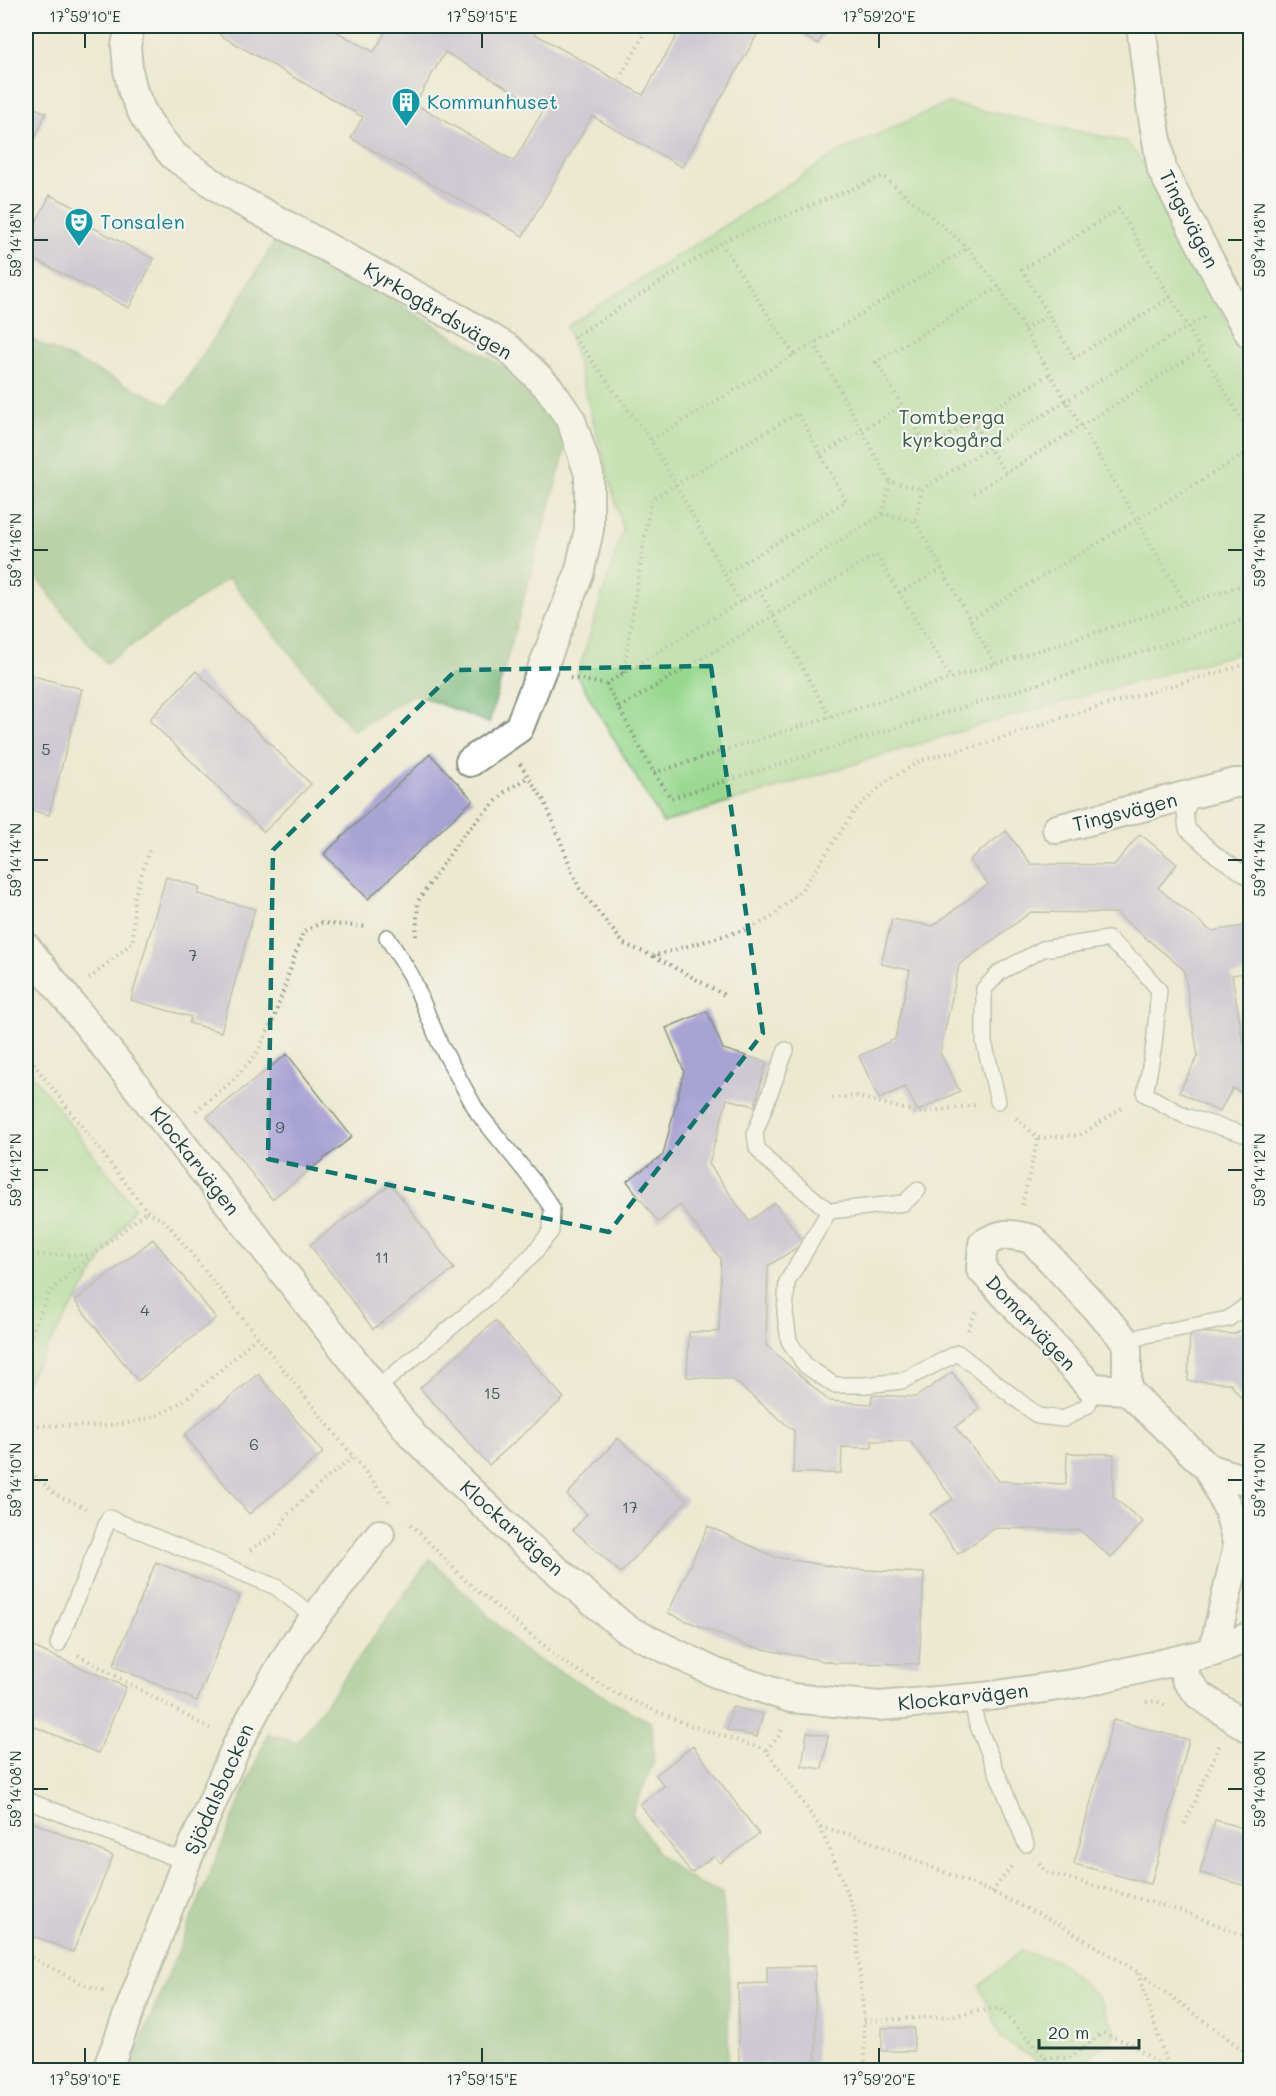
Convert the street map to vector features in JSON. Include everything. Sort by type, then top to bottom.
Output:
[{"type":"street","name":"Kyrkogårdsvägen","points":[[130,26],[126,46],[128,70],[134,92],[143,114],[174,156],[228,194],[459,319],[509,349],[549,388],[571,420],[589,474],[589,530],[579,574],[519,728],[471,762]]},
{"type":"street","name":"Tingsvägen","points":[[1141,26],[1162,170],[1232,303],[1251,334]]},
{"type":"street","name":"Tingsvägen","points":[[1057,829],[1235,783],[1251,783]]},
{"type":"street","name":"Klockarvägen","points":[[26,947],[414,1437],[514,1533],[626,1629],[716,1673],[791,1698],[879,1706],[972,1698],[1079,1683],[1213,1652],[1251,1636]]},
{"type":"street","name":"Domarvägen","points":[[1014,1235],[997,1235],[983,1244],[981,1269],[1092,1388],[1127,1390]]},
{"type":"street","points":[[1014,1235],[1032,1239],[1127,1342],[1127,1390],[1208,1468],[1229,1511],[1238,1546],[1213,1652]]},
{"type":"street","points":[[1208,1468],[1251,1482]]},
{"type":"street","name":"Sjödalsbacken","points":[[107,2070],[186,1862],[238,1743],[262,1698],[314,1617],[380,1534]]},
{"type":"street","points":[[1181,1660],[1186,1679],[1199,1695],[1251,1730]]},
{"type":"lane","name":"Tingsvägen","points":[[1193,795],[1185,812],[1187,829],[1217,856],[1251,878]]},
{"type":"lane","points":[[376,1389],[489,1296],[534,1252],[551,1231],[552,1208],[478,1113],[440,1044],[411,975],[387,937]]},
{"type":"lane","points":[[998,1101],[984,1042],[984,989],[1000,972],[1043,948],[1108,939],[1137,964],[1159,990],[1154,1045],[1145,1094],[1185,1116],[1251,1136]]},
{"type":"lane","points":[[786,1050],[755,1133],[757,1148],[768,1161],[829,1211],[904,1203],[918,1190]]},
{"type":"lane","points":[[829,1211],[787,1282],[785,1313],[789,1341],[805,1365],[834,1385],[865,1385],[902,1381],[958,1353],[1038,1416],[1065,1419],[1088,1405],[1092,1388]]},
{"type":"lane","points":[[1127,1342],[1146,1335],[1228,1319],[1251,1303]]},
{"type":"lane","points":[[58,1644],[109,1518],[276,1587],[314,1617]]},
{"type":"lane","points":[[972,1698],[976,1721],[1026,1844]]},
{"type":"lane","points":[[26,1800],[186,1862]]},
{"type":"path","points":[[619,79],[649,26]]},
{"type":"path","points":[[740,602],[651,440],[574,337],[721,243],[883,176],[968,248],[999,287],[1186,604]]},
{"type":"path","points":[[1171,297],[1074,358],[1022,270],[1119,209],[1171,297],[1251,434]]},
{"type":"path","points":[[721,243],[794,355]]},
{"type":"path","points":[[651,440],[968,248]]},
{"type":"path","points":[[999,287],[876,362],[902,406],[928,448],[1051,373]]},
{"type":"path","points":[[890,482],[922,489],[1188,326],[1232,303]]},
{"type":"path","points":[[1024,330],[1048,315]]},
{"type":"path","points":[[814,343],[890,482],[883,514]]},
{"type":"path","points":[[974,493],[1202,350]]},
{"type":"path","points":[[821,455],[902,406]]},
{"type":"path","points":[[623,674],[651,499],[798,413],[846,501],[725,574]]},
{"type":"path","points":[[972,421],[1006,474]]},
{"type":"path","points":[[970,620],[1251,451]]},
{"type":"path","points":[[922,489],[915,521],[996,664]]},
{"type":"path","points":[[564,676],[606,684],[883,514],[915,521]]},
{"type":"path","points":[[619,708],[876,555],[951,678]]},
{"type":"path","points":[[899,593],[942,569]]},
{"type":"path","points":[[654,773],[1251,583]]},
{"type":"path","points":[[759,590],[830,717]]},
{"type":"path","points":[[606,684],[654,773],[671,798],[1251,618]]},
{"type":"path","points":[[653,956],[751,928],[772,917],[804,887],[855,810],[887,781],[922,760],[987,743],[1067,716],[1251,663]]},
{"type":"path","points":[[504,738],[545,802],[579,888],[624,944],[653,956],[724,995]]},
{"type":"path","points":[[416,938],[418,901],[462,836],[505,792],[528,777]]},
{"type":"path","points":[[83,984],[133,942],[134,898],[150,847]]},
{"type":"path","points":[[190,1116],[231,1082],[256,1055],[274,1018],[303,932],[321,923],[344,924]]},
{"type":"path","points":[[26,1053],[147,1211],[166,1222],[399,1512]]},
{"type":"path","points":[[832,1098],[856,1096],[918,1113],[998,1101],[1038,1138],[1080,1135],[1145,1094]]},
{"type":"path","points":[[1014,1235],[1038,1138]]},
{"type":"path","points":[[26,1345],[49,1293],[91,1255],[147,1211]]},
{"type":"path","points":[[26,1252],[36,1255],[91,1255]]},
{"type":"path","points":[[958,1353],[990,1279]]},
{"type":"path","points":[[26,1425],[106,1425],[136,1421],[166,1411],[196,1390],[258,1336]]},
{"type":"path","points":[[222,1565],[277,1533],[288,1514],[353,1457]]},
{"type":"path","points":[[26,1468],[56,1495],[109,1518]]},
{"type":"path","points":[[407,1521],[466,1581],[565,1663],[623,1697],[689,1725],[766,1750],[819,1827],[854,1909],[864,2021],[865,2070]]},
{"type":"path","points":[[26,1631],[58,1644],[238,1743]]},
{"type":"path","points":[[1185,1824],[1222,1738]]},
{"type":"path","points":[[1251,1788],[1242,1818],[1251,1820]]},
{"type":"path","points":[[819,1827],[856,1836],[992,1892],[1059,1924],[1138,1972],[1251,2055]]},
{"type":"path","points":[[992,1892],[1026,1844],[1046,1872],[1185,1912],[1251,1938]]},
{"type":"path","points":[[26,1955],[83,1984],[110,1993]]},
{"type":"path","points":[[1138,1972],[1168,2070]]},
{"type":"path","points":[[864,2021],[951,2016],[999,2008],[1046,2058],[1069,2058],[1102,2033],[1131,2044],[1168,2070]]},
{"type":"path","points":[[1040,2070],[1046,2058]]},
{"type":"highlighted area","points":[[711,666],[763,1033],[609,1232],[268,1159],[273,850],[456,670]]},
{"type":"green space","name":"Tomtberga kyrkogård","points":[[947,103],[1127,142],[1146,167],[1250,366],[1250,650],[980,725],[663,823],[577,676],[623,529],[567,326],[839,152]]},
{"type":"green space","points":[[280,232],[524,379],[568,440],[489,723],[414,694],[353,731],[229,578],[106,663],[67,618],[26,563],[26,337],[169,405],[237,304]]},
{"type":"green space","points":[[26,1067],[134,1207],[26,1382]]},
{"type":"green space","points":[[430,1559],[528,1654],[652,1723],[654,1762],[632,1813],[658,1853],[688,1878],[722,1893],[729,1964],[728,2070],[129,2070],[268,1733],[297,1743]]},
{"type":"green space","points":[[1020,1951],[1058,1961],[1097,1996],[1117,2034],[1075,2070],[1052,2070],[1002,2039],[980,1986]]},
{"type":"building","name":"Kommunhuset","points":[[225,26],[326,26],[374,52],[389,26],[521,26],[643,95],[682,26],[762,26],[682,167],[592,116],[523,236],[351,138],[363,117],[220,35]],"holes":[[[445,52],[544,109],[514,161],[415,104]]]},
{"type":"building","points":[[785,26],[829,26],[818,44]]},
{"type":"building","points":[[26,104],[46,113],[26,160]]},
{"type":"building","name":"Tonsalen","points":[[50,195],[87,213],[82,222],[154,259],[129,308],[26,255],[26,242]]},
{"type":"building","points":[[196,671],[311,784],[264,832],[149,720]]},
{"type":"building","points":[[26,674],[82,689],[49,815],[26,809]]},
{"type":"building","points":[[430,754],[473,800],[368,899],[324,854]]},
{"type":"building","points":[[1006,831],[1031,864],[1114,865],[1140,834],[1177,864],[1158,888],[1211,931],[1250,925],[1250,972],[1232,975],[1243,1042],[1250,1046],[1250,1097],[1233,1088],[1219,1112],[1179,1092],[1198,1056],[1184,970],[1116,913],[1031,912],[959,965],[940,1053],[960,1091],[918,1111],[905,1087],[879,1099],[859,1056],[895,1039],[910,970],[881,964],[892,919],[933,926],[988,884],[969,860]]},
{"type":"building","points":[[166,877],[200,887],[198,894],[255,909],[221,1032],[189,1023],[191,1017],[131,1000]]},
{"type":"building","points":[[707,1011],[723,1049],[766,1062],[755,1106],[727,1099],[709,1164],[749,1221],[775,1203],[804,1243],[768,1266],[766,1345],[829,1401],[871,1404],[872,1395],[916,1397],[952,1372],[980,1409],[955,1427],[999,1481],[1066,1484],[1067,1453],[1114,1454],[1113,1497],[1143,1522],[1111,1558],[1080,1530],[995,1528],[958,1554],[930,1514],[953,1499],[910,1441],[872,1441],[872,1448],[842,1447],[841,1473],[793,1473],[794,1431],[732,1379],[687,1377],[689,1332],[719,1332],[721,1259],[680,1205],[658,1222],[627,1181],[663,1155],[684,1071],[666,1028]]},
{"type":"building","points":[[287,1054],[352,1137],[272,1199],[207,1117]]},
{"type":"building","points":[[391,1184],[454,1269],[373,1329],[310,1245]]},
{"type":"building","points":[[153,1239],[216,1318],[138,1381],[75,1301]]},
{"type":"building","points":[[495,1321],[564,1398],[489,1465],[420,1388]]},
{"type":"building","points":[[1250,1324],[1250,1410],[1230,1383],[1188,1381],[1190,1332],[1235,1334]]},
{"type":"building","points":[[258,1374],[323,1453],[249,1514],[184,1435]]},
{"type":"building","points":[[618,1438],[687,1500],[621,1573],[573,1530],[587,1514],[567,1495]]},
{"type":"building","points":[[708,1526],[775,1557],[848,1569],[924,1573],[919,1664],[835,1663],[747,1646],[668,1613]]},
{"type":"building","points":[[156,1562],[240,1596],[197,1701],[113,1666]]},
{"type":"building","points":[[26,1644],[126,1687],[98,1753],[26,1723]]},
{"type":"building","points":[[732,1707],[763,1714],[757,1737],[727,1730]]},
{"type":"building","points":[[1113,1720],[1189,1740],[1151,1884],[1074,1864]]},
{"type":"building","points":[[807,1732],[828,1736],[822,1769],[802,1766]]},
{"type":"building","points":[[693,1746],[759,1834],[720,1863],[714,1856],[691,1873],[640,1804],[664,1786],[656,1775]]},
{"type":"building","points":[[1215,1820],[1250,1830],[1250,1887],[1200,1873]]},
{"type":"building","points":[[33,1822],[113,1856],[73,1952],[26,1933],[26,1839]]},
{"type":"building","points":[[815,1966],[816,2070],[769,2070],[769,2064],[739,2065],[738,1984],[767,1983],[767,1967]]},
{"type":"building","points":[[882,2028],[914,2028],[914,2051],[882,2051]]},
{"type":"place","name":"Kommunhuset","points":[[406,128]]},
{"type":"place","name":"Tonsalen","points":[[79,248]]}]
